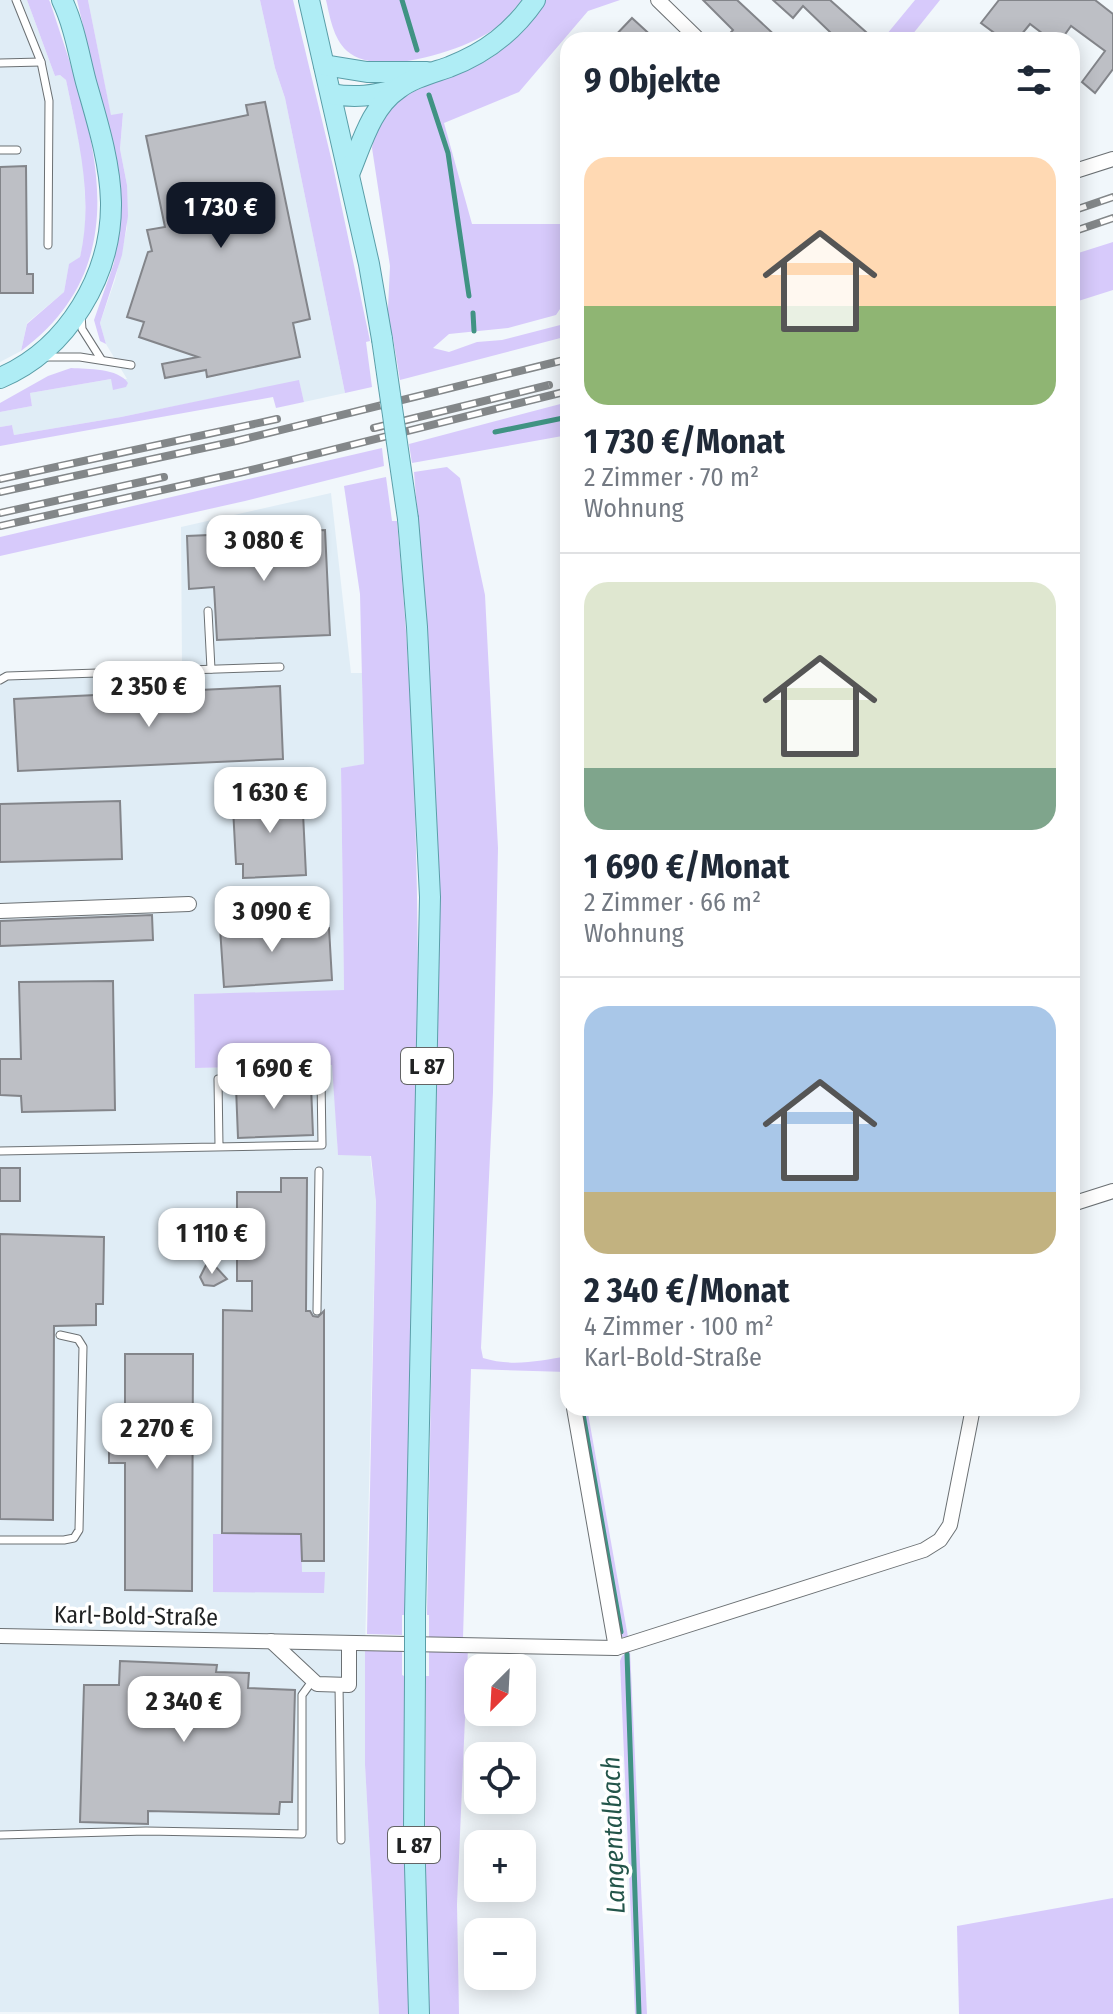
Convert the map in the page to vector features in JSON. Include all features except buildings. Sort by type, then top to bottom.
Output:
[{"type":"main road","name":"L 87","points":[[309,0],[369,264],[382,339],[408,519],[420,671],[430,897],[415,1615],[414,1788],[419,2014]]},
{"type":"main road","points":[[331,94],[372,96],[397,89],[476,55],[499,41],[520,22],[535,0]]},
{"type":"main road","points":[[0,378],[38,357],[60,335],[80,309],[98,274],[108,239],[111,201],[102,139],[64,2]]},
{"type":"main road","points":[[324,65],[367,72],[435,71]]},
{"type":"main road","points":[[349,174],[373,119],[397,89]]},
{"type":"street","points":[[658,0],[691,32]]},
{"type":"street","points":[[1080,169],[1113,159]]},
{"type":"street","points":[[0,911],[189,904]]},
{"type":"street","points":[[1080,1201],[1113,1191]]},
{"type":"street","points":[[575,1416],[616,1648]]},
{"type":"street","name":"Karl-Bold-Straße","points":[[0,1636],[616,1648],[924,1550],[940,1540],[950,1525],[971,1416]]},
{"type":"street","points":[[271,1641],[317,1684],[349,1685],[349,1643]]},
{"type":"lane","points":[[16,0],[41,62],[49,101],[48,245]]},
{"type":"lane","points":[[0,63],[41,62]]},
{"type":"lane","points":[[0,150],[17,150]]},
{"type":"lane","points":[[80,309],[82,329],[101,359]]},
{"type":"lane","points":[[38,357],[101,359],[131,365]]},
{"type":"lane","points":[[208,611],[211,669]]},
{"type":"lane","points":[[0,680],[7,676],[280,667]]},
{"type":"lane","points":[[0,1151],[322,1145],[321,1078],[218,1079],[219,1146]]},
{"type":"lane","points":[[317,1311],[319,1171]]},
{"type":"lane","points":[[0,1540],[64,1540],[74,1538],[79,1530],[83,1347],[78,1339],[60,1335]]},
{"type":"lane","points":[[0,1835],[146,1831],[302,1834],[302,1695],[313,1680]]},
{"type":"lane","points":[[339,1684],[341,1840]]},
{"type":"shaded area","points":[[0,0],[27,0],[55,76],[60,75],[66,80],[84,165],[86,232],[80,257],[69,265],[64,292],[27,323],[21,351],[0,362]]},
{"type":"shaded area","points":[[27,0],[50,2],[80,95],[97,188],[95,232],[83,275],[59,315],[21,351],[27,324],[64,292],[69,264],[80,257],[85,212],[83,168],[66,80],[60,75],[55,76]]},
{"type":"shaded area","points":[[77,0],[88,0],[111,115],[123,113],[120,149],[127,185],[128,216],[122,255],[100,323],[106,344],[100,341],[94,320],[114,263],[121,206],[116,166]]},
{"type":"shaded area","points":[[88,0],[260,0],[285,98],[345,393],[304,402],[299,381],[14,435],[12,425],[0,427],[0,412],[32,406],[30,393],[127,379],[106,344],[100,323],[115,280],[127,228],[127,185],[120,149],[123,114],[111,116]]},
{"type":"shaded area","points":[[260,0],[293,0],[333,166],[370,341],[366,342],[372,387],[345,393],[285,98]]},
{"type":"shaded area","points":[[326,0],[522,0],[497,27],[465,44],[422,58],[379,62],[361,59],[342,46]]},
{"type":"shaded area","points":[[546,0],[620,0],[588,11],[570,32],[560,32],[560,44],[519,92],[444,123],[472,224],[560,224],[560,309],[556,315],[508,328],[449,334],[433,348],[449,352],[477,342],[502,340],[560,325],[560,338],[400,380],[393,338],[389,338],[387,329],[390,266],[372,148],[379,126],[390,109],[404,97],[495,55],[535,16]]},
{"type":"shaded area","points":[[915,0],[940,0],[914,32],[889,32]]},
{"type":"shaded area","points":[[1113,242],[1113,290],[1080,300],[1080,252]]},
{"type":"shaded area","points":[[71,368],[110,372],[128,383],[126,387],[113,390],[111,379],[30,393],[32,406],[0,412],[0,403],[48,376]]},
{"type":"shaded area","points":[[299,380],[304,402],[276,408],[273,397],[0,446],[0,427],[12,425],[14,435],[121,417]]},
{"type":"shaded area","points":[[560,404],[560,436],[412,463],[409,444]]},
{"type":"shaded area","points":[[382,448],[384,466],[0,556],[0,537]]},
{"type":"shaded area","points":[[447,467],[460,478],[485,595],[498,848],[493,1092],[481,1348],[483,1358],[494,1361],[526,1362],[560,1357],[560,1372],[471,1369],[463,1638],[429,1638],[427,1615],[439,929],[431,696],[414,472]]},
{"type":"shaded area","points":[[386,477],[392,521],[397,521],[408,658],[418,931],[416,1204],[402,1635],[367,1634],[376,1202],[371,1156],[338,1155],[332,1065],[195,1068],[194,994],[344,990],[341,768],[364,764],[360,594],[344,486]]},
{"type":"shaded area","points":[[331,493],[351,673],[362,673],[364,764],[341,769],[344,991],[194,994],[195,1068],[333,1065],[338,1154],[370,1155],[376,1202],[365,1765],[379,2014],[0,2012],[0,674],[182,667],[181,527]]},
{"type":"shaded area","points":[[579,1416],[588,1416],[628,1637],[620,1637]]},
{"type":"shaded area","points":[[213,1534],[301,1534],[302,1572],[325,1572],[324,1593],[213,1592]]},
{"type":"shaded area","points":[[402,1648],[409,2014],[379,2014],[365,1765],[365,1649]]},
{"type":"shaded area","points":[[468,1648],[468,1654],[464,1654],[465,1726],[457,1904],[459,2014],[429,2014],[425,1864],[426,1676],[429,1676],[429,1650]]},
{"type":"shaded area","points":[[630,1650],[647,2014],[635,2014],[620,1661]]},
{"type":"shaded area","points":[[1113,1898],[1113,2014],[959,2014],[957,1926]]},
{"type":"waterway","name":"Langentalbach","points":[[402,0],[417,50]]},
{"type":"waterway","name":"Langentalbach","points":[[429,95],[448,153],[469,296]]},
{"type":"waterway","name":"Langentalbach","points":[[473,313],[474,331]]},
{"type":"waterway","name":"Langentalbach","points":[[495,432],[560,419]]},
{"type":"waterway","name":"Langentalbach","points":[[583,1416],[621,1632]]},
{"type":"waterway","name":"Langentalbach","points":[[627,1654],[639,2014]]},
{"type":"railway","points":[[1080,208],[1113,197]]},
{"type":"railway","points":[[1080,229],[1113,218]]},
{"type":"railway","points":[[0,492],[236,441],[560,361]]},
{"type":"railway","points":[[374,428],[549,385]]},
{"type":"railway","points":[[0,526],[243,472],[560,393]]},
{"type":"railway","points":[[0,479],[277,419]]},
{"type":"railway","points":[[0,513],[164,477]]}]
